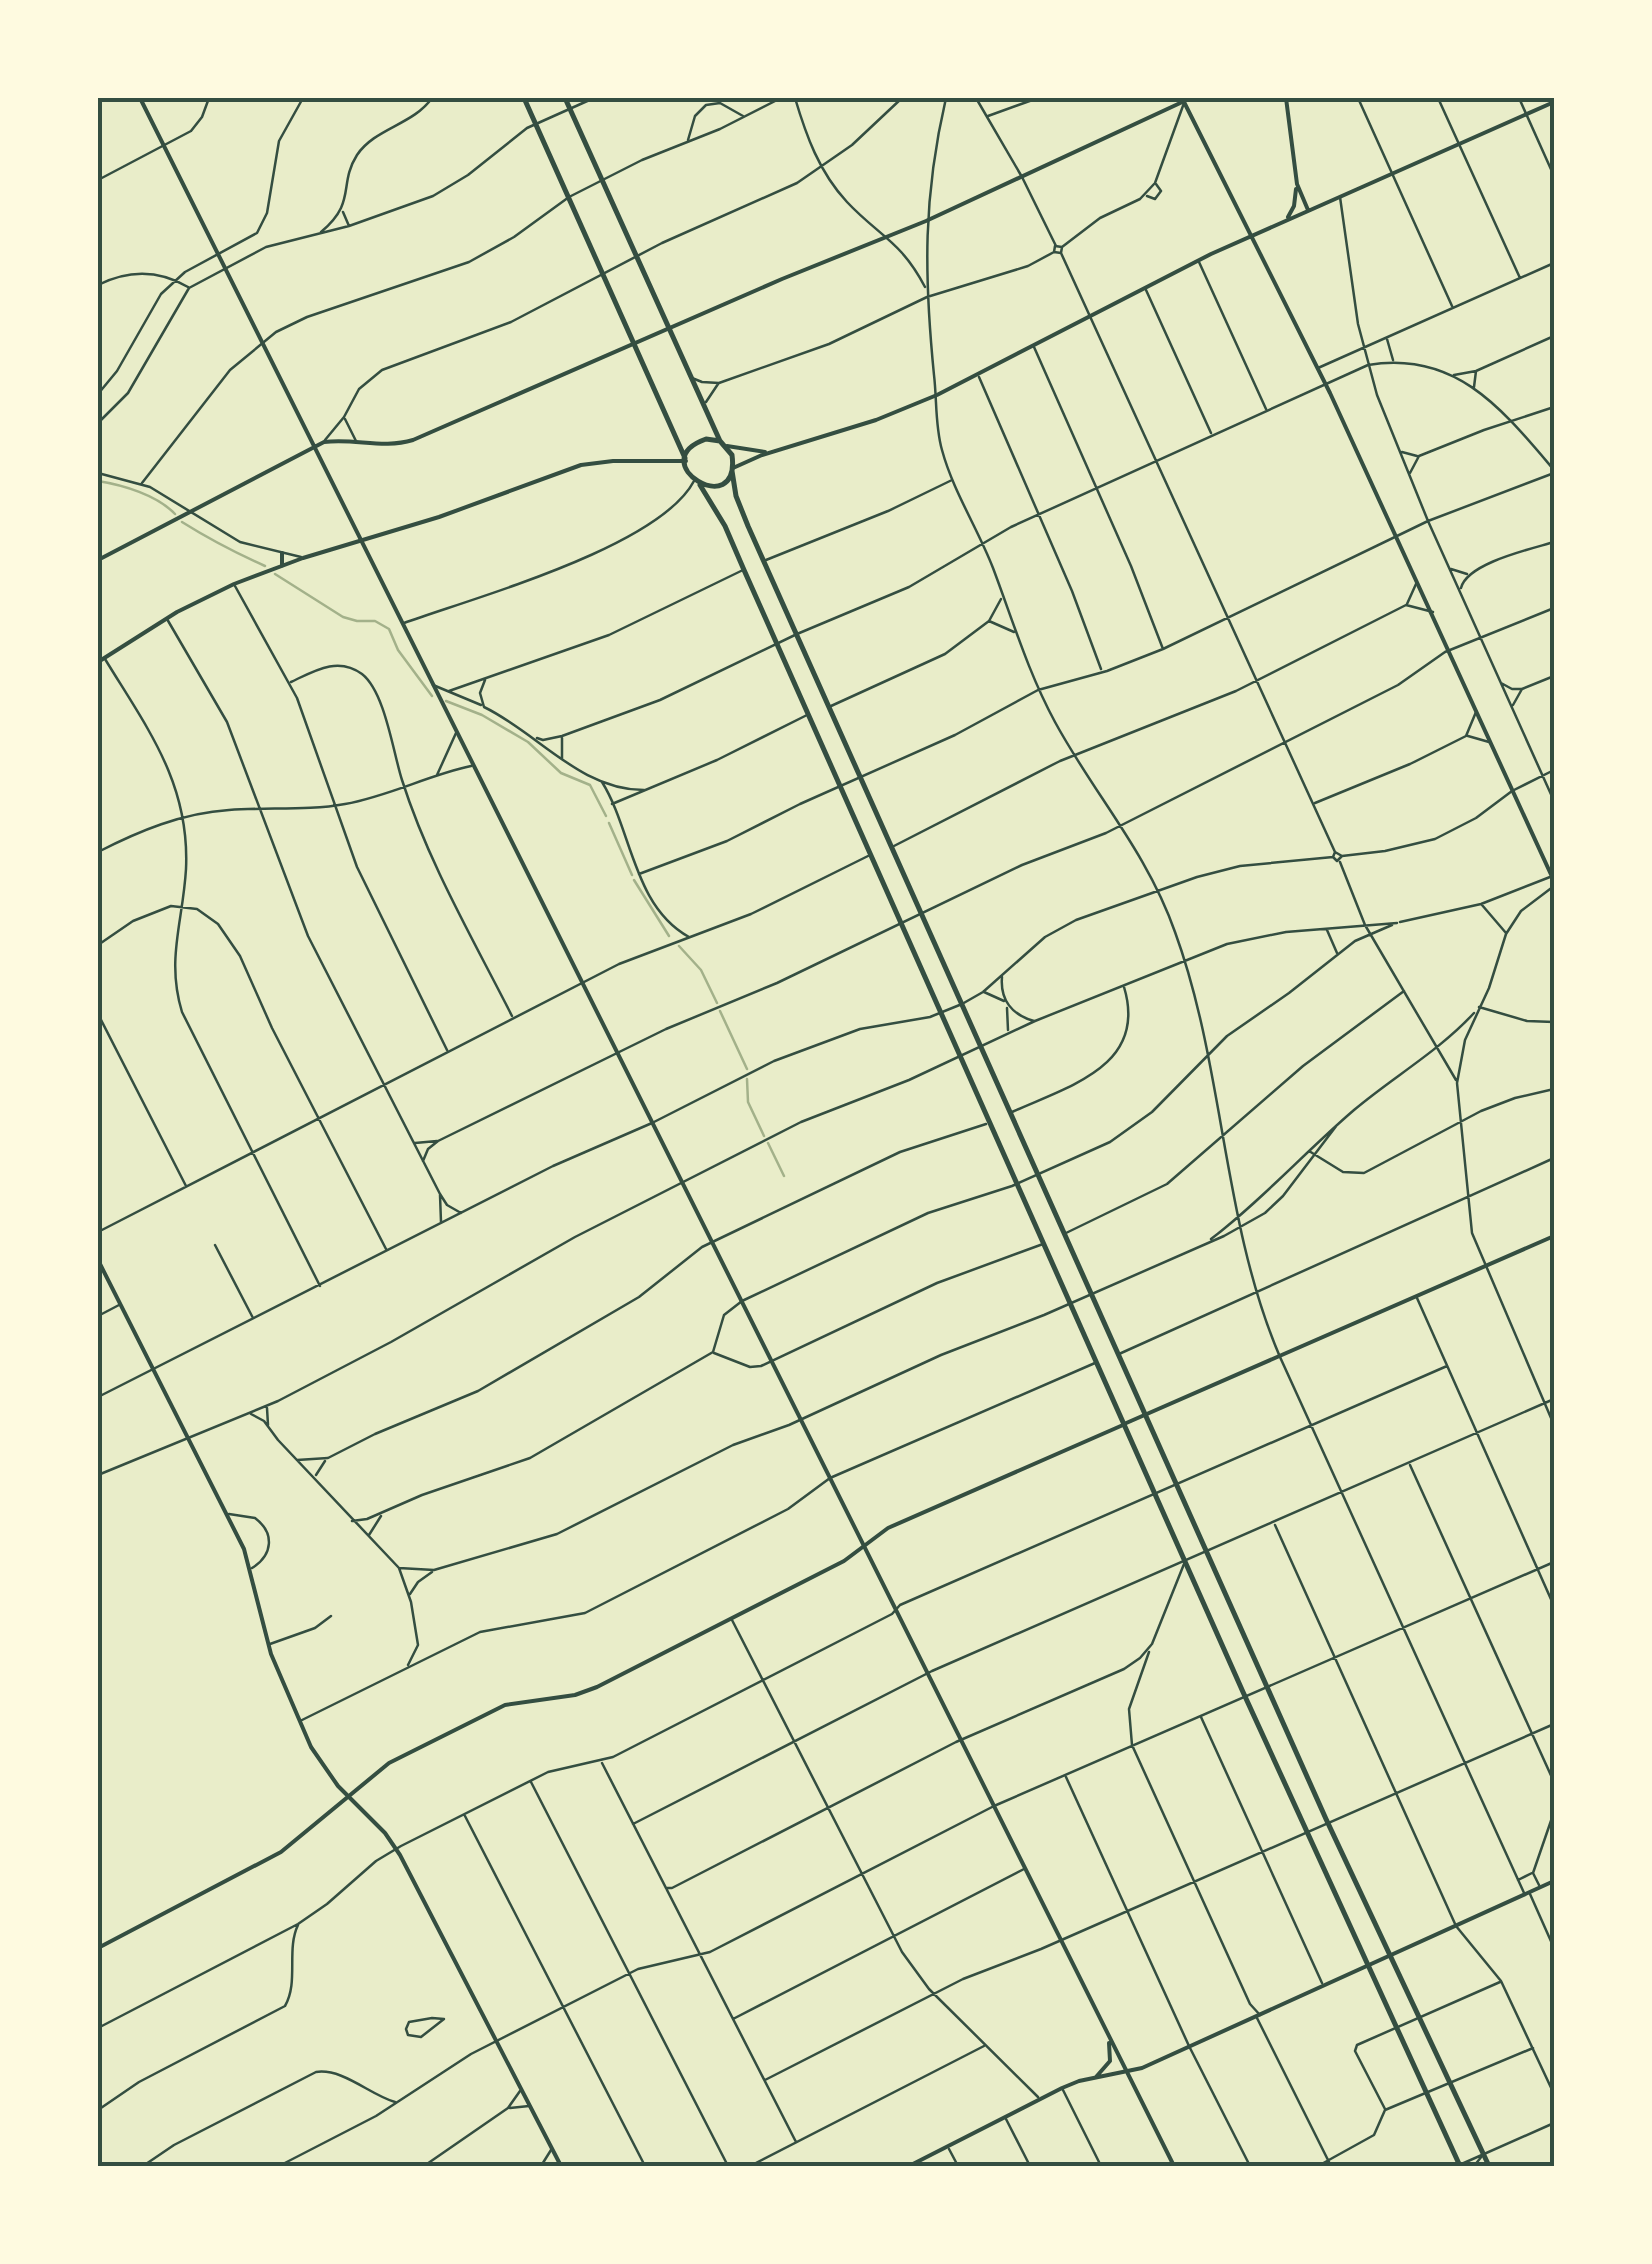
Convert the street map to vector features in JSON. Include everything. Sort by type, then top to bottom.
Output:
[{"type":"main road","points":[[140,98],[1174,2166]]},
{"type":"main road","points":[[524,98],[636,344],[688,472],[725,526],[1154,1494],[1429,2092],[1459,2166]]},
{"type":"main road","points":[[565,98],[720,441],[757,452],[779,450]]},
{"type":"main road","points":[[98,560],[316,447],[331,441],[386,445],[413,440],[926,222],[1191,98]]},
{"type":"main road","points":[[1285,220],[1294,206],[1297,184],[1286,98]]},
{"type":"main road","points":[[1183,100],[1326,383],[1552,880]]},
{"type":"main road","points":[[697,483],[719,485],[733,469],[779,450],[876,420],[935,396],[1198,260],[1554,102]]},
{"type":"main road","points":[[1297,184],[1308,210]]},
{"type":"main road","points":[[686,460],[700,441],[720,441]]},
{"type":"main road","points":[[727,446],[732,455],[736,496],[764,562],[1328,1822],[1489,2166]]},
{"type":"main road","points":[[98,662],[166,618],[234,584],[303,558],[439,517],[580,466],[613,461],[686,460]]},
{"type":"main road","points":[[282,553],[282,566]]},
{"type":"main road","points":[[98,1948],[264,1862],[297,1840],[390,1763],[491,1711],[518,1702],[588,1690],[844,1561],[880,1532],[928,1509],[1553,1237]]},
{"type":"main road","points":[[98,1260],[252,1568],[268,1644],[316,1755],[346,1796],[396,1849],[560,2166]]},
{"type":"main road","points":[[910,2166],[1062,2088],[1094,2078],[1127,2074],[1554,1882]]},
{"type":"main road","points":[[1094,2078],[1110,2061],[1109,2038]]},
{"type":"street","points":[[98,180],[197,124],[210,98]]},
{"type":"street","points":[[98,394],[117,371],[161,294],[175,280],[258,233],[267,213],[279,140],[303,98]]},
{"type":"street","points":[[321,232],[342,211],[356,157],[376,138],[419,114],[432,98]]},
{"type":"street","points":[[98,423],[128,392],[190,288],[266,247],[349,226],[444,190],[536,124],[594,98]]},
{"type":"street","points":[[142,483],[223,379],[262,342],[307,316],[469,262],[514,237],[569,197],[781,98]]},
{"type":"street","points":[[795,98],[822,168],[846,201],[908,256],[926,288]]},
{"type":"street","points":[[316,447],[344,417],[358,389],[382,370],[511,322],[685,232],[768,199],[852,146],[902,98]]},
{"type":"street","points":[[946,98],[933,153],[926,222],[926,288],[941,447],[1038,690],[1159,892],[1184,960],[1208,1052],[1255,1294],[1341,1493],[1518,1880],[1554,1948]]},
{"type":"street","points":[[976,98],[1059,246],[1154,461],[1288,743],[1334,854],[1340,858],[1370,934],[1457,1083]]},
{"type":"street","points":[[985,117],[1038,98]]},
{"type":"street","points":[[1358,98],[1452,308]]},
{"type":"street","points":[[1438,98],[1520,278]]},
{"type":"street","points":[[1519,98],[1554,176]]},
{"type":"street","points":[[691,377],[719,383],[829,344],[927,297],[1028,266],[1054,252],[1100,218],[1145,194],[1155,183],[1183,100]]},
{"type":"street","points":[[688,142],[695,116],[706,105],[720,103],[745,117]]},
{"type":"street","points":[[1145,194],[1155,199],[1159,195],[1161,191],[1155,183]]},
{"type":"street","points":[[1340,196],[1368,365],[1428,520],[1554,801]]},
{"type":"street","points":[[342,211],[349,226]]},
{"type":"street","points":[[1054,252],[1061,253]]},
{"type":"street","points":[[1198,260],[1266,410]]},
{"type":"street","points":[[1317,368],[1554,263]]},
{"type":"street","points":[[98,285],[132,274],[153,274],[190,288]]},
{"type":"street","points":[[1145,289],[1211,435]]},
{"type":"street","points":[[537,738],[562,736],[660,700],[797,634],[909,587],[982,542],[1039,514],[1368,365],[1394,361],[1454,374],[1476,371],[1554,336]]},
{"type":"street","points":[[1387,338],[1394,361]]},
{"type":"street","points":[[1034,347],[1163,649]]},
{"type":"street","points":[[1475,388],[1476,371]]},
{"type":"street","points":[[640,874],[728,842],[839,786],[955,735],[1038,690],[1163,649],[1428,520],[1554,472],[1513,421],[1454,374]]},
{"type":"street","points":[[978,376],[1102,672]]},
{"type":"street","points":[[704,406],[719,383]]},
{"type":"street","points":[[1399,450],[1419,456],[1554,407]]},
{"type":"street","points":[[344,417],[356,441]]},
{"type":"street","points":[[1410,475],[1419,456]]},
{"type":"street","points":[[98,473],[142,483],[240,542],[303,558]]},
{"type":"street","points":[[764,562],[953,480]]},
{"type":"street","points":[[402,624],[620,542],[682,502],[697,483]]},
{"type":"street","points":[[1461,590],[1469,574],[1554,542]]},
{"type":"street","points":[[1451,568],[1469,574]]},
{"type":"street","points":[[449,692],[609,634],[744,570]]},
{"type":"street","points":[[892,846],[1075,755],[1187,713],[1257,681],[1406,605],[1415,591],[1416,577]]},
{"type":"street","points":[[234,584],[290,683],[310,727],[371,898],[448,1052]]},
{"type":"street","points":[[830,707],[959,646],[989,622],[1002,598]]},
{"type":"street","points":[[1406,605],[1433,612]]},
{"type":"street","points":[[423,1161],[438,1140],[616,1052],[777,983],[1022,865],[1122,825],[1398,685],[1450,650],[1554,608]]},
{"type":"street","points":[[166,618],[227,722],[295,906],[384,1086],[440,1194],[447,1205],[462,1213]]},
{"type":"street","points":[[989,622],[1015,633]]},
{"type":"street","points":[[104,658],[176,785],[183,818],[186,870],[174,954],[178,998],[191,1032],[320,1286]]},
{"type":"street","points":[[290,683],[329,666],[348,667],[365,676],[379,699],[405,789],[440,872],[513,1018]]},
{"type":"street","points":[[1500,682],[1512,690],[1522,689],[1554,676]]},
{"type":"street","points":[[484,707],[480,693],[485,679]]},
{"type":"street","points":[[432,684],[484,707],[537,738],[563,761],[601,780],[626,789],[646,790]]},
{"type":"street","points":[[1512,708],[1522,689]]},
{"type":"street","points":[[1466,736],[1476,710]]},
{"type":"street","points":[[612,804],[717,760],[808,714]]},
{"type":"street","points":[[436,776],[456,732]]},
{"type":"street","points":[[562,736],[563,761]]},
{"type":"street","points":[[1315,803],[1404,767],[1466,736],[1491,743]]},
{"type":"street","points":[[98,852],[152,826],[183,818],[218,811],[335,805],[405,789],[473,766]]},
{"type":"street","points":[[98,1397],[582,1152],[652,1123],[796,1052],[860,1030],[916,1021],[962,1004],[983,992],[1057,929],[1198,877],[1240,866],[1334,854],[1340,858],[1435,840],[1476,818],[1512,791],[1554,770]]},
{"type":"street","points":[[601,780],[640,874],[673,932],[671,943]]},
{"type":"street","points":[[98,1232],[582,983],[671,943],[752,914],[870,854]]},
{"type":"street","points":[[98,1475],[267,1406],[391,1342],[588,1230],[801,1122],[908,1080],[981,1044],[1184,960],[1255,937],[1397,923],[1482,904],[1552,880]]},
{"type":"street","points":[[1552,880],[1521,911],[1506,934],[1465,1040],[1457,1083],[1472,1233],[1554,1425]]},
{"type":"street","points":[[1482,904],[1506,934]]},
{"type":"street","points":[[98,945],[133,921],[164,908],[181,906],[202,912],[218,924],[232,942],[387,1251]]},
{"type":"street","points":[[352,1521],[384,1513],[422,1495],[530,1458],[713,1352],[724,1314],[742,1301],[928,1213],[1018,1184],[1110,1142],[1137,1124],[1208,1052],[1337,954],[1397,923]]},
{"type":"street","points":[[1326,929],[1337,954]]},
{"type":"street","points":[[673,932],[690,938]]},
{"type":"street","points":[[1002,975],[1008,1033]]},
{"type":"street","points":[[1012,1112],[1089,1076],[1114,1056],[1130,1020],[1123,985]]},
{"type":"street","points":[[1065,1234],[1152,1194],[1303,1066],[1404,991]]},
{"type":"street","points":[[983,992],[1006,1003],[1018,1015],[1035,1021]]},
{"type":"street","points":[[1479,1006],[1527,1021],[1554,1022]]},
{"type":"street","points":[[1206,1243],[1239,1218],[1307,1150],[1437,1048],[1479,1006]]},
{"type":"street","points":[[98,1014],[186,1186]]},
{"type":"street","points":[[1307,1150],[1343,1172],[1364,1172],[1501,1103],[1554,1089]]},
{"type":"street","points":[[297,1460],[328,1458],[490,1384],[639,1297],[712,1243],[900,1152],[990,1122]]},
{"type":"street","points":[[399,1568],[434,1570],[558,1534],[733,1444],[801,1420],[940,1355],[1241,1228],[1274,1205],[1337,1125]]},
{"type":"street","points":[[414,1143],[438,1140]]},
{"type":"street","points":[[1119,1354],[1554,1158]]},
{"type":"street","points":[[440,1194],[440,1224]]},
{"type":"street","points":[[1553,1237],[1554,1245]]},
{"type":"street","points":[[713,1352],[750,1367],[771,1361],[937,1282],[1044,1244]]},
{"type":"street","points":[[215,1245],[253,1320]]},
{"type":"street","points":[[1416,1296],[1554,1606]]},
{"type":"street","points":[[98,1316],[120,1304]]},
{"type":"street","points":[[299,1721],[480,1632],[585,1612],[788,1509],[830,1478],[1096,1362]]},
{"type":"street","points":[[98,2028],[298,1924],[376,1861],[530,1780],[560,1768],[601,1762],[896,1609],[1447,1366]]},
{"type":"street","points":[[633,1824],[927,1674],[1554,1399]]},
{"type":"street","points":[[267,1406],[268,1426]]},
{"type":"street","points":[[249,1413],[268,1426],[399,1568],[409,1595],[418,1645],[407,1666]]},
{"type":"street","points":[[316,1477],[328,1458]]},
{"type":"street","points":[[1410,1463],[1554,1782]]},
{"type":"street","points":[[369,1536],[384,1513]]},
{"type":"street","points":[[228,1514],[255,1518],[268,1533],[265,1558],[252,1568]]},
{"type":"street","points":[[1274,1523],[1456,1926],[1501,1981],[1554,2094]]},
{"type":"street","points":[[280,2166],[366,2122],[451,2066],[650,1964],[700,1955],[994,1806],[1554,1562]]},
{"type":"street","points":[[1185,1563],[1129,1708],[1132,1746],[1256,2017],[1330,2164]]},
{"type":"street","points":[[409,1595],[434,1570]]},
{"type":"street","points":[[268,1644],[306,1632],[330,1616]]},
{"type":"street","points":[[732,1619],[893,1937],[934,1994],[1040,2098]]},
{"type":"street","points":[[666,1888],[961,1741],[1126,1668],[1152,1644]]},
{"type":"street","points":[[1126,1668],[1139,1678]]},
{"type":"street","points":[[1200,1716],[1323,1986]]},
{"type":"street","points":[[765,2080],[934,1994],[1554,1724]]},
{"type":"street","points":[[601,1762],[796,2142]]},
{"type":"street","points":[[1066,1776],[1190,2046],[1250,2166]]},
{"type":"street","points":[[530,1780],[728,2166]]},
{"type":"street","points":[[1540,1888],[1534,1873],[1554,1812]]},
{"type":"street","points":[[464,1814],[645,2166]]},
{"type":"street","points":[[733,2018],[1025,1868]]},
{"type":"street","points":[[1518,1880],[1534,1873]]},
{"type":"street","points":[[98,2110],[139,2082],[285,2006],[290,1990],[292,1940],[298,1924]]},
{"type":"street","points":[[282,1933],[292,1940]]},
{"type":"street","points":[[1386,2110],[1356,2051],[1357,2045],[1501,1981]]},
{"type":"street","points":[[444,2020],[418,2038],[409,2036],[406,2029],[412,2021],[444,2020]]},
{"type":"street","points":[[750,2166],[986,2045]]},
{"type":"street","points":[[1318,2166],[1330,2164],[1374,2135],[1386,2110],[1534,2048]]},
{"type":"street","points":[[143,2166],[174,2145],[316,2072],[334,2072],[379,2097],[397,2102]]},
{"type":"street","points":[[1062,2088],[1101,2166]]},
{"type":"street","points":[[424,2166],[508,2108],[520,2090]]},
{"type":"street","points":[[508,2108],[529,2106]]},
{"type":"street","points":[[1006,2117],[1030,2166]]},
{"type":"street","points":[[1459,2166],[1554,2122]]},
{"type":"street","points":[[948,2147],[958,2166]]},
{"type":"street","points":[[551,2148],[541,2166],[560,2166]]},
{"type":"street","points":[[1474,2166],[1484,2154]]},
{"type":"waterway","points":[[98,481],[139,492],[175,514]]},
{"type":"waterway","points":[[182,522],[265,566]]},
{"type":"waterway","points":[[275,574],[343,617],[375,621],[389,629],[398,650],[432,696]]},
{"type":"waterway","points":[[446,701],[482,715],[528,742],[561,773],[590,785],[606,816]]},
{"type":"waterway","points":[[609,823],[632,875]]},
{"type":"waterway","points":[[634,880],[669,936]]},
{"type":"waterway","points":[[679,946],[701,970],[717,1003]]},
{"type":"waterway","points":[[720,1011],[747,1069]]},
{"type":"waterway","points":[[747,1079],[748,1102],[764,1136]]},
{"type":"waterway","points":[[768,1143],[784,1176]]}]
